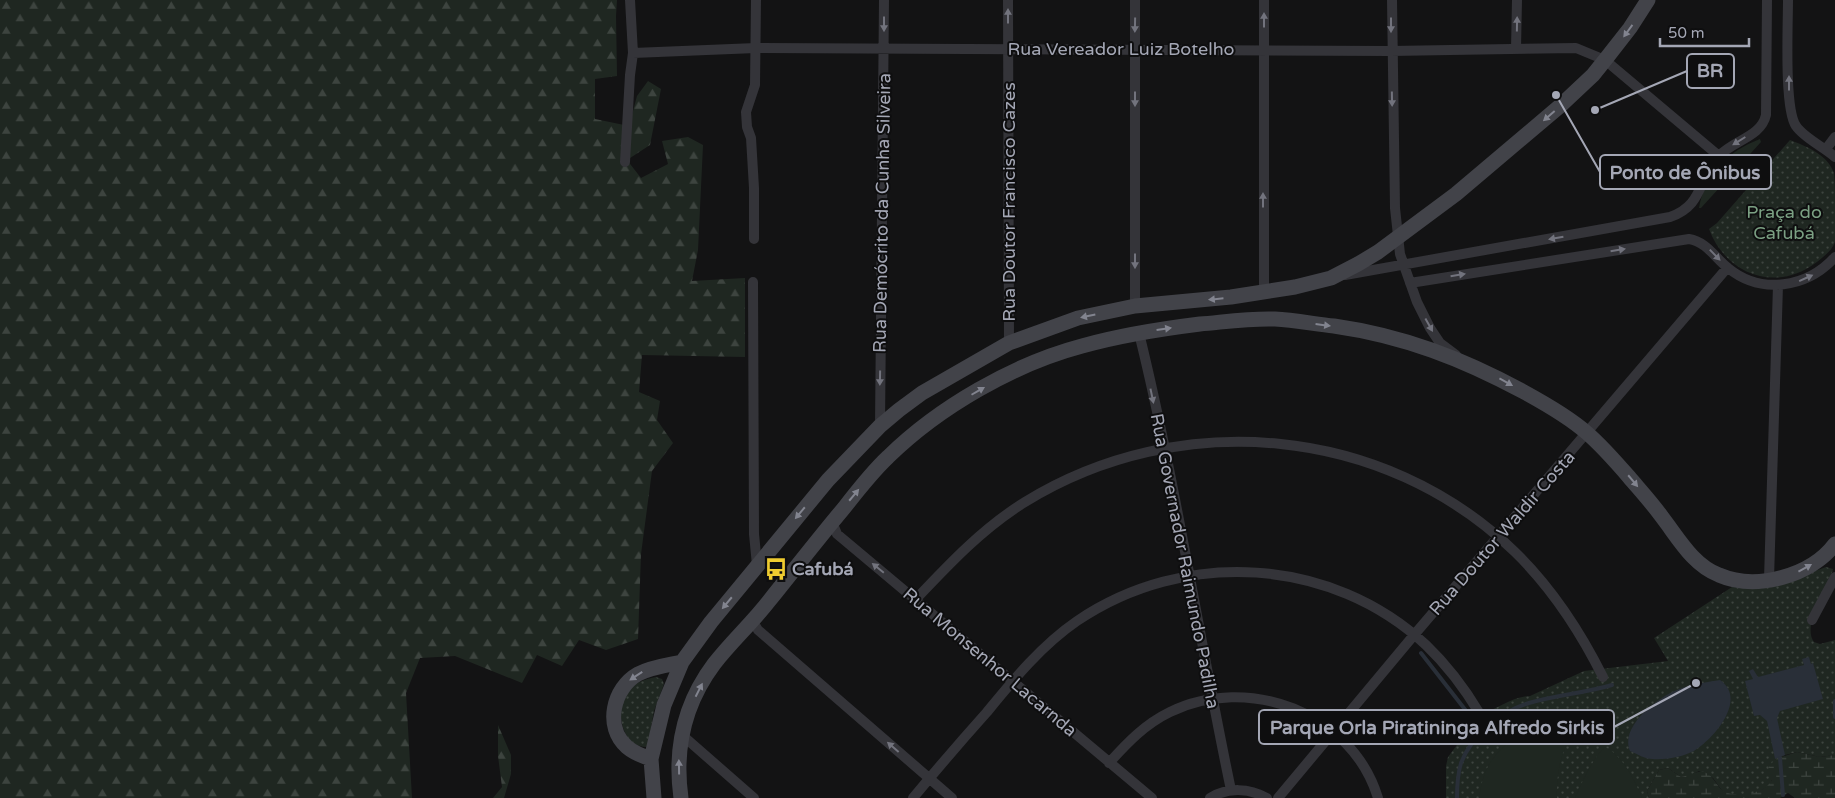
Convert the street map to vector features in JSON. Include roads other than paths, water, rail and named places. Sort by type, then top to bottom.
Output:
[{"type":"main road","points":[[654,798],[651,760],[664,705],[682,662],[711,622],[828,480],[880,426],[922,393],[1009,343],[1078,318],[1135,306],[1264,293],[1330,278],[1378,252],[1456,194],[1536,127],[1585,82],[1630,28],[1648,0]]},
{"type":"main road","points":[[681,798],[678,750],[691,705],[706,676],[716,661],[754,619],[887,457],[935,418],[973,394],[1022,368],[1080,346],[1138,332],[1215,323],[1275,319],[1379,334],[1462,360],[1543,403],[1587,433],[1628,475],[1691,555],[1716,574],[1742,582],[1793,574],[1806,568],[1830,551],[1835,544]]},
{"type":"main road","points":[[651,760],[625,746],[619,737],[613,717],[618,695],[625,685],[638,674],[682,662]]},
{"type":"main road","points":[[651,760],[670,747],[682,735]]},
{"type":"street","points":[[625,162],[633,53],[630,0]]},
{"type":"street","points":[[754,239],[754,188],[751,138],[747,127],[746,112],[755,85],[756,0]]},
{"type":"street","name":"Rua Demócrito da Cunha Silveira","points":[[880,426],[884,0]]},
{"type":"street","name":"Rua Doutor Francisco Cazes","points":[[1008,0],[1009,343]]},
{"type":"street","points":[[1135,0],[1135,306]]},
{"type":"street","points":[[1264,0],[1264,293]]},
{"type":"street","points":[[1392,0],[1391,51],[1395,208],[1403,264],[1424,316],[1440,343],[1462,360]]},
{"type":"street","points":[[1516,49],[1517,0]]},
{"type":"street","points":[[1330,278],[1670,217],[1688,208],[1694,202],[1705,175],[1719,156],[1730,146],[1760,129],[1766,114],[1767,0]]},
{"type":"street","points":[[1788,0],[1789,99],[1793,121],[1798,129],[1826,149],[1835,158]]},
{"type":"street","name":"Rua Vereador Luiz Botelho","points":[[633,53],[756,48],[1391,51],[1576,48],[1605,60],[1719,156]]},
{"type":"street","points":[[1826,149],[1835,137]]},
{"type":"street","points":[[1410,283],[1682,240],[1694,240],[1702,243],[1727,268],[1741,277],[1756,283],[1778,285],[1806,279],[1824,268],[1835,257]]},
{"type":"street","name":"Rua Doutor Waldir Costa","points":[[1278,798],[1414,635],[1727,268]]},
{"type":"street","points":[[753,282],[754,534],[757,565]]},
{"type":"street","points":[[1768,579],[1778,285]]},
{"type":"street","name":"Rua Governador Raimundo Padilha","points":[[1138,332],[1190,575],[1212,699],[1231,790]]},
{"type":"street","points":[[916,599],[949,564],[985,531],[1025,502],[1068,479],[1114,461],[1163,448],[1209,442],[1258,441],[1296,445],[1339,454],[1378,466],[1416,482],[1452,502],[1498,537],[1544,583],[1569,615],[1590,650],[1603,678]]},
{"type":"street","name":"Rua Monsenhor Lacarnda","points":[[832,522],[837,534],[1152,798]]},
{"type":"street","points":[[913,798],[1013,681],[1054,639],[1077,621],[1127,593],[1190,575],[1238,571],[1267,572],[1298,577],[1358,598],[1385,614],[1414,635],[1435,654],[1456,677],[1480,714]]},
{"type":"street","points":[[1812,620],[1835,577]]},
{"type":"street","points":[[754,619],[758,630],[952,798]]},
{"type":"street","points":[[1109,763],[1153,722],[1188,705],[1212,699],[1245,697],[1264,699],[1283,704],[1318,720],[1333,732],[1359,760],[1378,798]]},
{"type":"street","points":[[682,735],[754,798]]},
{"type":"street","points":[[1210,798],[1231,790],[1246,790],[1267,798]]},
{"type":"waterway","points":[[1421,653],[1483,731]]},
{"type":"waterway","points":[[1457,798],[1459,771],[1466,753],[1480,734],[1498,718],[1529,703],[1612,685]]},
{"type":"waterway","points":[[1835,701],[1835,717]]},
{"type":"waterway","points":[[1780,758],[1783,795]]},
{"type":"place","name":"Ponto de Ônibus","points":[[1556,95]]},
{"type":"place","name":"BR","points":[[1595,110]]},
{"type":"place","name":"Cafubá","points":[[776,569]]},
{"type":"place","name":"Parque Orla Piratininga Alfredo Sirkis","points":[[1696,683]]},
{"type":"park label","name":"Praça do Cafubá","points":[[1784,222]]}]
